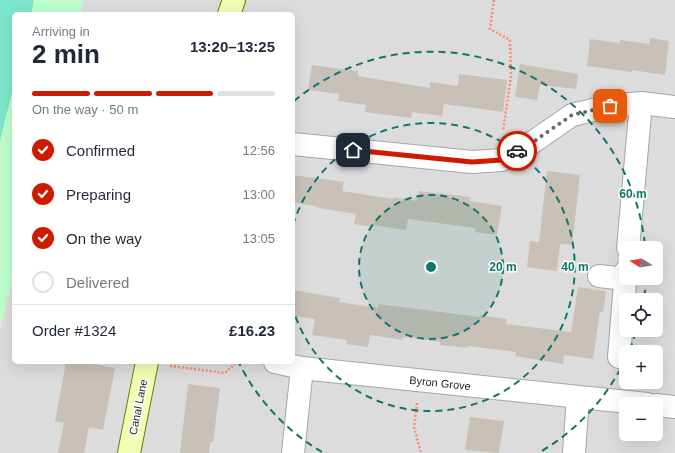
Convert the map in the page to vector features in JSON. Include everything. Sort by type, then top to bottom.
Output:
[{"type":"street","points":[[230,12],[234,0]]},
{"type":"street","points":[[629,241],[641,104]]},
{"type":"street","points":[[295,144],[472,162],[502,160],[533,142],[572,115],[610,106],[641,104],[675,107]]},
{"type":"street","points":[[599,276],[619,275]]},
{"type":"street","points":[[620,345],[625,285]]},
{"type":"street","name":"Canal Lane","points":[[129,453],[156,364]]},
{"type":"street","name":"Byron Grove","points":[[284,364],[302,368],[619,401]]},
{"type":"street","points":[[293,453],[302,368]]},
{"type":"street","points":[[574,453],[578,397]]},
{"type":"street","points":[[663,406],[675,407]]},
{"type":"path","points":[[494,0],[490,29],[510,40],[511,76],[502,138],[502,160]]},
{"type":"path","points":[[156,364],[225,373],[235,364]]},
{"type":"path","points":[[420,381],[414,427],[421,453]]},
{"type":"shaded area","points":[[83,0],[675,0],[675,453],[0,453],[0,329],[12,282],[12,364],[295,364],[295,12],[80,12]]},
{"type":"green space","points":[[0,0],[83,0],[80,12],[12,12],[12,281],[0,327]]},
{"type":"green space","points":[[0,0],[34,0],[31,12],[12,12],[12,92],[0,141]]},
{"type":"building","points":[[650,38],[669,41],[665,75],[587,66],[590,39],[620,43],[620,40],[649,44]]},
{"type":"building","points":[[520,64],[578,74],[576,89],[540,85],[537,100],[515,97]]},
{"type":"building","points":[[312,65],[358,71],[358,76],[430,88],[430,82],[458,86],[459,74],[507,80],[503,112],[444,104],[442,116],[412,112],[411,118],[365,112],[366,105],[338,101],[339,94],[308,90]]},
{"type":"building","points":[[547,171],[580,175],[572,245],[560,244],[557,271],[527,267],[530,241],[539,242]]},
{"type":"building","points":[[295,175],[344,182],[342,191],[393,199],[393,197],[417,201],[419,191],[470,197],[470,201],[502,206],[497,235],[475,232],[475,228],[408,219],[406,230],[373,225],[372,227],[354,224],[356,214],[318,208],[319,207],[295,202]]},
{"type":"building","points":[[578,287],[606,291],[603,312],[600,312],[593,359],[564,355],[563,364],[515,356],[516,352],[468,346],[467,348],[440,345],[440,342],[403,337],[403,340],[370,335],[368,347],[346,344],[347,340],[312,335],[315,319],[295,316],[295,290],[340,298],[339,302],[378,308],[378,304],[480,317],[480,315],[507,319],[506,324],[571,332]]},
{"type":"building","points":[[66,364],[94,364],[115,368],[103,430],[89,427],[84,453],[58,453],[64,423],[55,421]]},
{"type":"building","points":[[188,384],[220,388],[213,442],[210,442],[209,453],[180,453]]},
{"type":"building","points":[[470,417],[504,421],[499,453],[465,450]]},
{"type":"way so far","points":[[517,151],[533,142],[572,115],[610,106]]},
{"type":"route","points":[[353,150],[472,162],[502,160],[517,151]]}]
